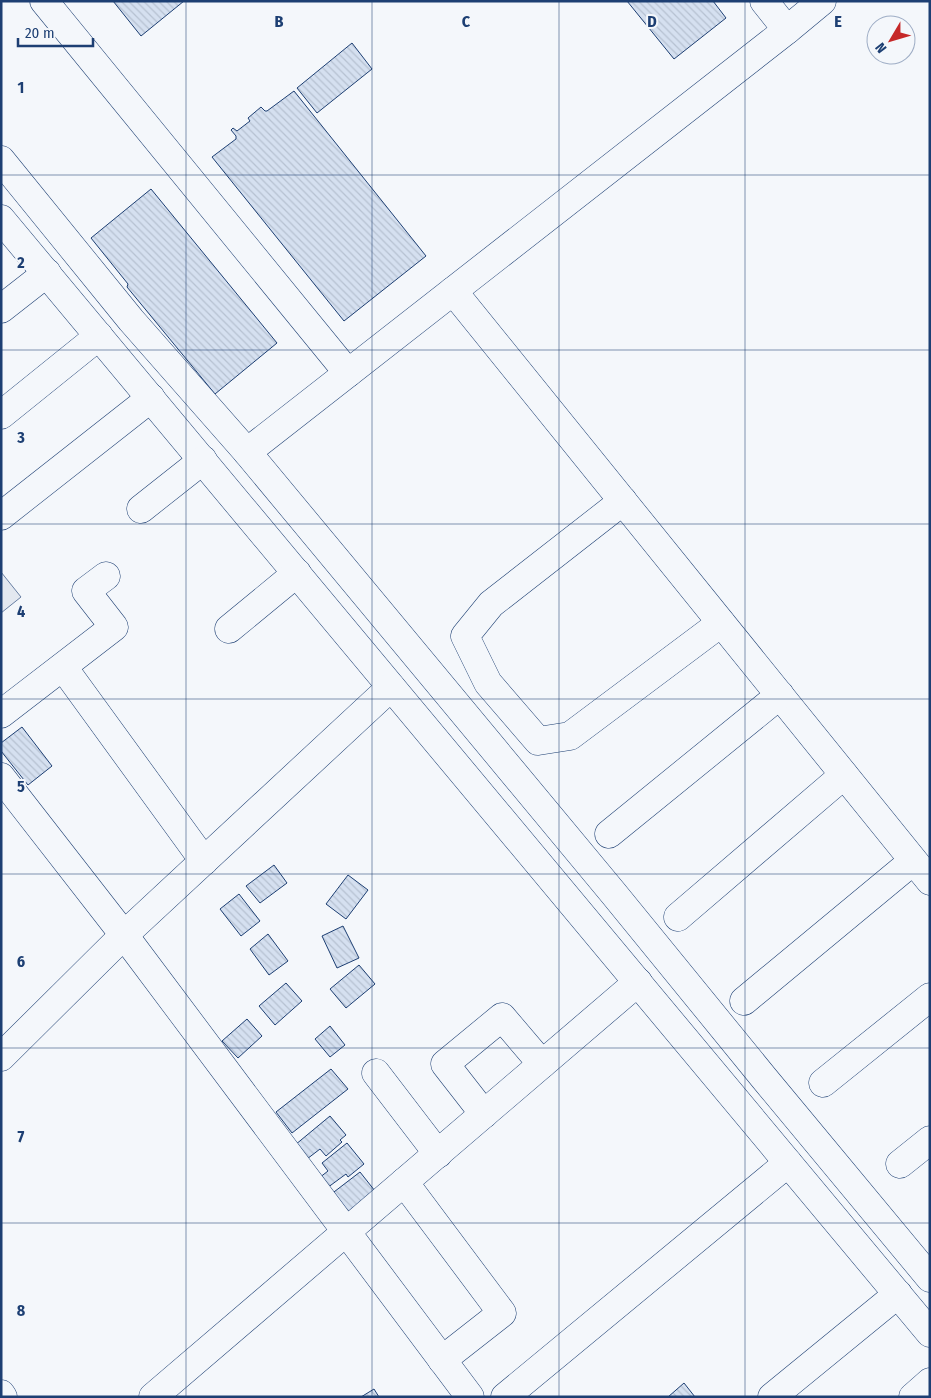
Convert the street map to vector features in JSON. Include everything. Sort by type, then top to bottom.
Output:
[{"type":"street","points":[[44,1],[348,373]]},
{"type":"street","points":[[764,1],[787,30]]},
{"type":"street","points":[[247,452],[822,1]]},
{"type":"street","points":[[1,160],[130,320],[247,452],[930,1278]]},
{"type":"street","points":[[1,219],[930,1333]]},
{"type":"street","points":[[1,309],[47,274]]},
{"type":"street","points":[[453,291],[921,871],[744,1001]]},
{"type":"street","points":[[1,415],[99,336]]},
{"type":"street","points":[[1,516],[151,398]]},
{"type":"street","points":[[141,509],[203,460]]},
{"type":"street","points":[[623,501],[491,604],[465,636],[488,684],[538,741],[570,736],[721,623]]},
{"type":"street","points":[[228,629],[297,573]]},
{"type":"street","points":[[1,714],[114,627],[86,591],[106,576]]},
{"type":"street","points":[[63,667],[204,861]]},
{"type":"street","points":[[1,1057],[124,935],[391,686]]},
{"type":"street","points":[[609,834],[780,696]]},
{"type":"street","points":[[678,917],[844,775]]},
{"type":"street","points":[[1,777],[124,935],[470,1397]]},
{"type":"street","points":[[153,1397],[638,982]]},
{"type":"street","points":[[823,1083],[930,997]]},
{"type":"street","points":[[484,1114],[445,1064],[502,1017],[542,1064]]},
{"type":"street","points":[[376,1073],[438,1154]]},
{"type":"street","points":[[900,1164],[930,1140]]},
{"type":"street","points":[[505,1397],[788,1163]]},
{"type":"street","points":[[404,1182],[502,1314],[442,1360]]},
{"type":"street","points":[[772,1397],[898,1294]]},
{"type":"street","points":[[913,1397],[930,1382]]},
{"type":"shaded area","points":[[1,572],[21,597],[1,613]]},
{"type":"building","points":[[113,1],[184,1],[141,36]]},
{"type":"building","points":[[627,1],[713,1],[726,18],[674,59]]},
{"type":"building","points":[[352,43],[372,69],[317,113],[297,88]]},
{"type":"building","points":[[294,91],[426,256],[344,321],[212,157],[236,139],[231,130],[233,128],[237,131],[250,121],[248,118],[261,107],[267,111]]},
{"type":"building","points":[[151,189],[277,343],[215,394],[127,287],[128,284],[91,238]]},
{"type":"building","points":[[22,727],[52,766],[28,785],[1,751],[1,743]]},
{"type":"building","points":[[274,865],[287,883],[260,903],[246,886]]},
{"type":"building","points":[[348,875],[368,890],[346,919],[326,904]]},
{"type":"building","points":[[239,894],[260,921],[241,936],[220,909]]},
{"type":"building","points":[[343,926],[359,958],[337,968],[322,936]]},
{"type":"building","points":[[268,934],[288,961],[269,975],[250,949]]},
{"type":"building","points":[[359,965],[375,984],[346,1008],[330,989]]},
{"type":"building","points":[[286,983],[302,1001],[275,1025],[259,1006]]},
{"type":"building","points":[[247,1019],[262,1036],[238,1058],[222,1041]]},
{"type":"building","points":[[330,1026],[345,1045],[330,1057],[315,1039]]},
{"type":"building","points":[[331,1069],[348,1089],[292,1133],[276,1112]]},
{"type":"building","points":[[330,1116],[346,1135],[340,1140],[342,1142],[326,1156],[320,1149],[307,1159],[295,1145]]},
{"type":"building","points":[[347,1143],[364,1164],[348,1177],[346,1174],[327,1188],[319,1178],[328,1171],[322,1163]]},
{"type":"building","points":[[360,1172],[375,1191],[345,1214],[330,1195]]},
{"type":"building","points":[[684,1383],[695,1397],[668,1397]]},
{"type":"building","points":[[374,1389],[379,1397],[361,1397]]}]
